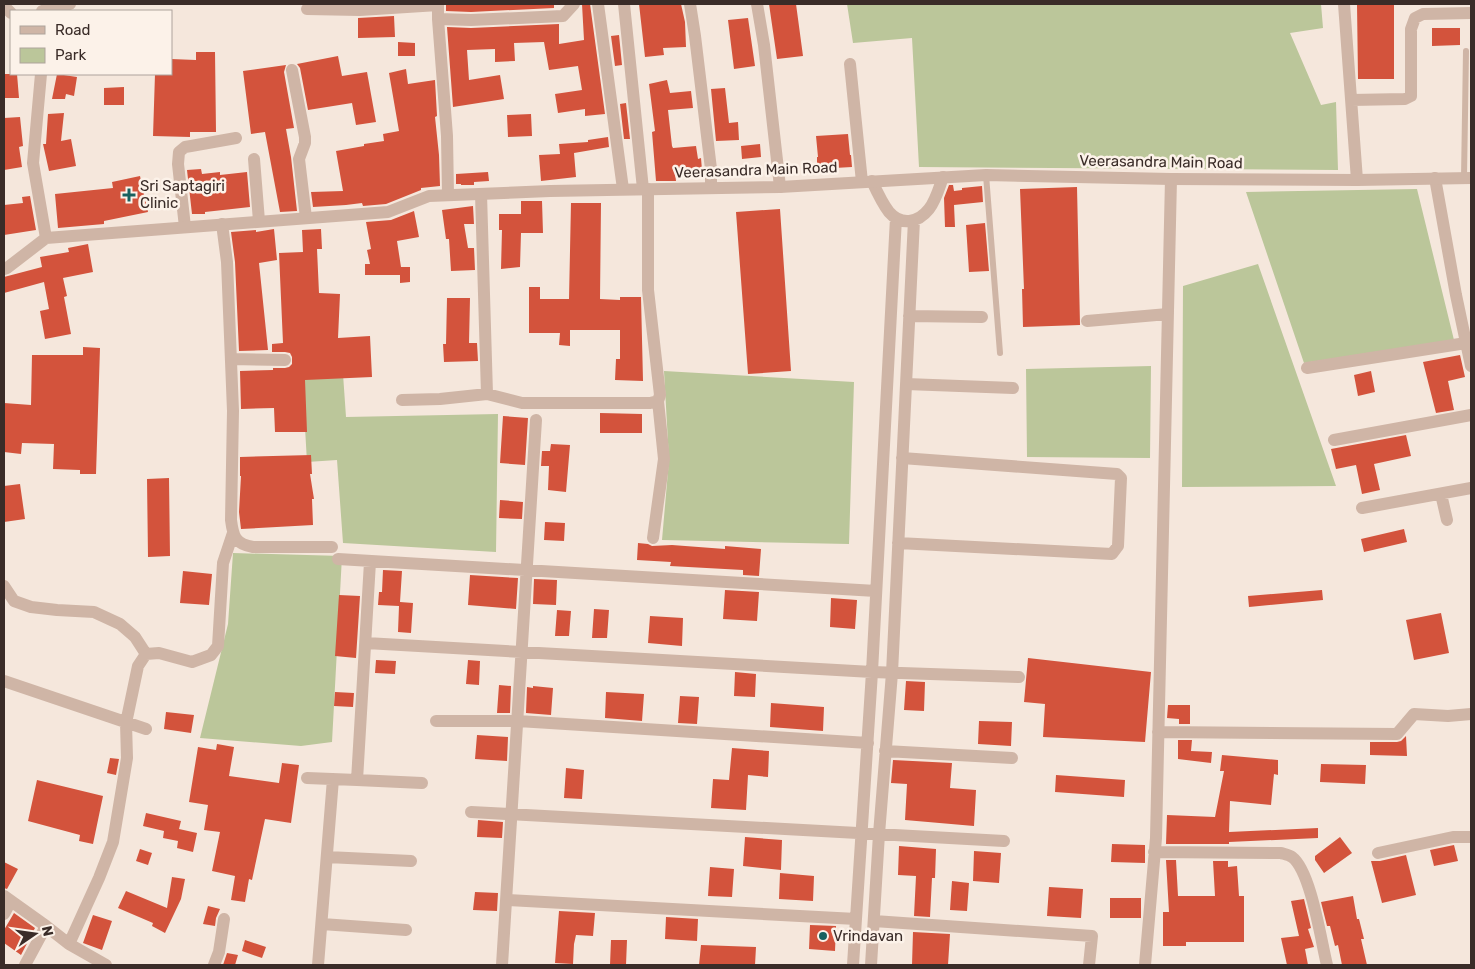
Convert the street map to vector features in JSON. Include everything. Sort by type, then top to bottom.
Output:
[{"type":"street","points":[[46,10],[70,4]]},
{"type":"street","points":[[307,9],[360,10],[438,4],[447,136],[448,195]]},
{"type":"street","points":[[438,19],[472,20],[562,16],[574,4]]},
{"type":"street","points":[[598,4],[623,190]]},
{"type":"street","points":[[624,4],[646,189],[648,290],[660,395],[658,402],[664,459],[653,538]]},
{"type":"street","points":[[690,4],[710,160],[711,188]]},
{"type":"street","points":[[757,4],[764,45],[780,187]]},
{"type":"street","points":[[1344,4],[1357,180]]},
{"type":"street","points":[[1351,100],[1405,99],[1411,96],[1410,29],[1415,18],[1423,14],[1471,14]]},
{"type":"street","points":[[850,64],[867,182],[890,213],[901,221],[919,218],[929,210],[943,177]]},
{"type":"street","points":[[292,70],[305,137],[305,143],[299,159],[306,218]]},
{"type":"street","points":[[4,269],[46,238],[33,163],[41,75]]},
{"type":"street","points":[[186,227],[178,164],[179,152],[185,147],[236,138]]},
{"type":"street","points":[[254,159],[260,221]]},
{"type":"street","name":"Veerasandra Main Road","points":[[46,238],[388,212],[429,196],[448,195],[550,191],[780,187],[986,175],[1171,180],[1468,178]]},
{"type":"street","points":[[1436,178],[1471,366]]},
{"type":"street","points":[[1145,965],[1154,852],[1158,732],[1171,180]]},
{"type":"street","points":[[481,194],[487,394]]},
{"type":"street","points":[[853,965],[868,743],[896,218]]},
{"type":"street","points":[[871,965],[892,673],[914,220]]},
{"type":"street","points":[[146,654],[159,653],[192,662],[211,656],[218,646],[223,563],[232,533],[233,411],[227,262],[222,224]]},
{"type":"street","points":[[891,302],[910,310],[982,317]]},
{"type":"street","points":[[1087,321],[1168,314]]},
{"type":"street","points":[[1307,368],[1466,343]]},
{"type":"street","points":[[231,359],[285,360]]},
{"type":"street","points":[[906,384],[1013,388]]},
{"type":"street","points":[[402,400],[487,394],[522,403],[658,402]]},
{"type":"street","points":[[1334,440],[1471,415]]},
{"type":"street","points":[[502,965],[536,420]]},
{"type":"street","points":[[898,543],[1112,554],[1118,546],[1121,478],[1117,474],[902,458]]},
{"type":"street","points":[[1362,508],[1471,488]]},
{"type":"street","points":[[1441,494],[1447,520]]},
{"type":"street","points":[[232,533],[237,541],[245,546],[332,546]]},
{"type":"street","points":[[338,559],[876,591]]},
{"type":"street","points":[[357,780],[370,562]]},
{"type":"street","points":[[4,586],[14,601],[31,607],[94,612],[120,624],[136,637],[146,654]]},
{"type":"street","points":[[366,643],[872,672],[1019,678]]},
{"type":"street","points":[[69,944],[113,842],[127,758],[126,723],[138,666],[146,654]]},
{"type":"street","points":[[4,681],[146,729]]},
{"type":"street","points":[[1158,732],[1397,734],[1414,714],[1448,716],[1471,714]]},
{"type":"street","points":[[436,721],[518,721],[868,743]]},
{"type":"street","points":[[886,751],[1012,758]]},
{"type":"street","points":[[307,778],[422,783]]},
{"type":"street","points":[[318,965],[333,779]]},
{"type":"street","points":[[472,812],[1004,840]]},
{"type":"street","points":[[1378,853],[1453,837],[1471,837]]},
{"type":"street","points":[[1154,852],[1281,853],[1292,857],[1301,869],[1312,897],[1327,965]]},
{"type":"street","points":[[327,857],[411,861]]},
{"type":"street","points":[[4,914],[7,899],[69,944],[106,965]]},
{"type":"street","points":[[506,900],[856,919]]},
{"type":"street","points":[[214,965],[219,952],[224,919]]},
{"type":"street","points":[[874,921],[1092,936],[1089,965]]},
{"type":"street","points":[[322,924],[406,930]]},
{"type":"street","points":[[25,965],[46,926]]},
{"type":"lane","points":[[1466,51],[1468,178]]},
{"type":"lane","points":[[986,175],[1000,353]]},
{"type":"green space","points":[[847,4],[1321,4],[1323,28],[1290,33],[1321,105],[1336,102],[1338,170],[919,167],[912,38],[853,43]]},
{"type":"green space","points":[[1417,189],[1454,340],[1304,363],[1246,192]]},
{"type":"green space","points":[[1258,264],[1336,486],[1182,487],[1183,286]]},
{"type":"green space","points":[[1151,366],[1150,458],[1027,457],[1026,369]]},
{"type":"green space","points":[[664,371],[854,382],[849,544],[662,540],[669,460]]},
{"type":"green space","points":[[343,374],[346,417],[498,414],[496,552],[343,543],[337,460],[307,462],[302,376]]},
{"type":"green space","points":[[233,553],[342,556],[332,742],[301,746],[200,738],[228,624]]},
{"type":"building","points":[[446,4],[554,4],[554,8],[471,12],[446,11]]},
{"type":"building","points":[[582,4],[590,4],[605,114],[585,116],[585,109],[558,113],[555,94],[582,90],[578,66],[549,70],[544,42],[514,43],[515,61],[495,62],[495,49],[467,50],[469,80],[500,75],[504,99],[453,107],[447,27],[471,28],[559,24],[559,44],[584,40]]},
{"type":"building","points":[[639,4],[681,4],[685,22],[686,47],[663,48],[664,55],[645,57]]},
{"type":"building","points":[[769,4],[796,4],[803,56],[777,59]]},
{"type":"building","points":[[1357,4],[1394,4],[1394,79],[1358,79]]},
{"type":"building","points":[[394,16],[395,37],[358,38],[358,18]]},
{"type":"building","points":[[748,18],[755,66],[734,69],[728,20]]},
{"type":"building","points":[[1432,28],[1460,28],[1460,45],[1432,46]]},
{"type":"building","points":[[619,35],[622,65],[615,66],[611,36]]},
{"type":"building","points":[[398,42],[415,43],[415,56],[398,56]]},
{"type":"building","points":[[196,52],[215,52],[216,132],[190,132],[190,137],[153,136],[155,75],[172,75],[172,59],[196,60]]},
{"type":"building","points":[[338,56],[342,76],[367,72],[376,122],[356,125],[352,103],[308,110],[300,68],[297,64]]},
{"type":"building","points":[[286,65],[284,72],[294,128],[286,129],[297,211],[280,212],[265,132],[251,134],[243,71]]},
{"type":"building","points":[[406,69],[408,84],[435,80],[437,116],[435,117],[440,186],[421,188],[421,190],[386,204],[363,206],[362,203],[313,207],[311,192],[343,191],[336,151],[384,141],[383,134],[399,131],[389,73]]},
{"type":"building","points":[[5,74],[17,75],[19,98],[4,98]]},
{"type":"building","points":[[57,75],[77,77],[74,96],[66,94],[65,99],[52,99]]},
{"type":"building","points":[[667,80],[670,93],[691,91],[693,108],[668,110],[672,146],[673,148],[696,146],[698,159],[701,158],[702,170],[675,173],[676,181],[656,181],[652,132],[655,131],[649,84]]},
{"type":"building","points":[[124,87],[124,105],[104,105],[104,88]]},
{"type":"building","points":[[725,88],[729,123],[738,122],[739,140],[716,141],[711,89]]},
{"type":"building","points":[[626,103],[630,139],[624,139],[620,104]]},
{"type":"building","points":[[64,113],[61,141],[71,139],[76,166],[49,171],[43,144],[46,144],[48,114]]},
{"type":"building","points":[[531,114],[532,136],[508,137],[507,115]]},
{"type":"building","points":[[20,117],[23,146],[19,147],[22,167],[4,170],[4,118]]},
{"type":"building","points":[[848,134],[852,167],[817,169],[816,136]]},
{"type":"building","points":[[608,137],[609,147],[574,153],[576,177],[541,181],[539,155],[560,154],[559,144],[588,142],[588,140]]},
{"type":"building","points":[[760,144],[761,157],[742,159],[741,146]]},
{"type":"building","points":[[201,169],[202,174],[220,172],[220,175],[247,172],[250,207],[205,212],[205,214],[192,214],[187,170]]},
{"type":"building","points":[[488,172],[489,181],[474,182],[474,185],[456,184],[456,174]]},
{"type":"building","points":[[140,176],[148,212],[104,221],[104,224],[58,228],[55,194],[113,188],[112,182]]},
{"type":"building","points":[[949,185],[953,185],[954,191],[962,190],[962,188],[982,186],[983,202],[954,205],[955,227],[945,227],[944,198]]},
{"type":"building","points":[[1077,187],[1080,325],[1023,327],[1022,289],[1024,289],[1020,189]]},
{"type":"building","points":[[30,196],[36,230],[4,235],[4,205],[23,203],[22,197]]},
{"type":"building","points":[[521,201],[542,201],[543,233],[521,233],[520,267],[501,269],[502,230],[499,230],[499,214],[521,214]]},
{"type":"building","points":[[571,203],[601,203],[600,299],[620,300],[620,297],[641,297],[643,381],[615,380],[616,359],[620,359],[620,330],[570,330],[570,346],[559,345],[560,333],[529,333],[529,287],[540,287],[540,299],[569,299]]},
{"type":"building","points":[[473,206],[474,224],[464,224],[468,248],[474,248],[475,270],[451,271],[449,239],[446,239],[442,210]]},
{"type":"building","points":[[780,209],[791,371],[748,374],[736,212]]},
{"type":"building","points":[[414,211],[419,237],[397,241],[401,267],[410,267],[410,282],[400,283],[400,275],[365,275],[365,264],[370,264],[367,250],[371,249],[366,222],[391,220]]},
{"type":"building","points":[[985,223],[989,271],[969,272],[966,225]]},
{"type":"building","points":[[274,229],[277,260],[259,263],[268,350],[239,351],[235,262],[231,232],[256,230],[256,232]]},
{"type":"building","points":[[321,229],[322,249],[317,249],[319,293],[340,294],[338,338],[370,336],[372,377],[305,380],[307,432],[275,432],[274,408],[241,409],[240,371],[273,370],[273,368],[289,367],[292,364],[290,353],[272,352],[272,344],[283,343],[279,253],[303,252],[302,230]]},
{"type":"building","points":[[88,244],[93,272],[63,278],[67,296],[64,297],[71,334],[45,339],[40,311],[49,309],[44,282],[4,293],[4,277],[42,267],[40,257],[69,252],[68,248]]},
{"type":"building","points":[[447,298],[470,298],[469,343],[477,343],[478,361],[444,362],[443,344],[446,344]]},
{"type":"building","points":[[83,347],[100,348],[96,474],[80,474],[80,470],[53,469],[54,444],[22,443],[21,454],[4,452],[4,403],[31,405],[32,355],[83,355]]},
{"type":"building","points":[[1460,355],[1465,377],[1448,381],[1454,410],[1436,413],[1423,362]]},
{"type":"building","points":[[1371,371],[1375,392],[1358,396],[1354,375]]},
{"type":"building","points":[[600,413],[642,414],[642,433],[600,433]]},
{"type":"building","points":[[503,416],[528,418],[525,465],[500,463]]},
{"type":"building","points":[[1406,435],[1411,456],[1374,464],[1380,490],[1362,494],[1356,465],[1336,469],[1331,449]]},
{"type":"building","points":[[551,444],[570,445],[566,492],[548,490],[549,466],[541,466],[542,451],[550,451]]},
{"type":"building","points":[[311,455],[312,474],[310,474],[314,499],[312,499],[313,525],[241,529],[239,512],[240,457]]},
{"type":"building","points":[[169,478],[170,556],[148,557],[147,479]]},
{"type":"building","points":[[20,484],[25,519],[4,522],[4,486]]},
{"type":"building","points":[[500,500],[523,502],[522,519],[499,518]]},
{"type":"building","points":[[545,522],[565,523],[564,541],[544,540]]},
{"type":"building","points":[[1404,529],[1407,542],[1364,552],[1361,539]]},
{"type":"building","points":[[638,543],[652,546],[672,545],[725,549],[725,546],[761,549],[759,576],[743,575],[743,570],[670,566],[671,562],[637,560]]},
{"type":"building","points":[[383,570],[402,571],[400,602],[413,603],[411,633],[398,632],[399,606],[378,605],[379,592],[382,592]]},
{"type":"building","points":[[183,571],[212,574],[209,605],[180,603]]},
{"type":"building","points":[[470,575],[518,578],[516,609],[468,605]]},
{"type":"building","points":[[534,579],[557,580],[556,605],[533,604]]},
{"type":"building","points":[[725,590],[759,592],[757,621],[723,619]]},
{"type":"building","points":[[1322,590],[1323,600],[1249,607],[1248,596]]},
{"type":"building","points":[[339,595],[360,596],[356,658],[335,656]]},
{"type":"building","points":[[831,598],[857,600],[855,629],[830,627]]},
{"type":"building","points":[[594,609],[609,610],[607,638],[592,638]]},
{"type":"building","points":[[557,610],[571,611],[569,636],[555,636]]},
{"type":"building","points":[[1441,613],[1449,653],[1414,660],[1406,620]]},
{"type":"building","points":[[650,616],[683,618],[682,646],[648,643]]},
{"type":"building","points":[[1028,658],[1151,672],[1145,742],[1043,737],[1045,704],[1024,702]]},
{"type":"building","points":[[376,660],[396,661],[395,674],[375,673]]},
{"type":"building","points":[[468,660],[480,661],[479,685],[466,684]]},
{"type":"building","points":[[735,672],[756,674],[755,697],[734,696]]},
{"type":"building","points":[[906,681],[925,682],[924,711],[904,710]]},
{"type":"building","points":[[499,685],[511,686],[510,713],[497,713]]},
{"type":"building","points":[[533,686],[553,688],[551,715],[526,713],[527,687],[533,688]]},
{"type":"building","points":[[335,692],[354,693],[353,707],[334,706]]},
{"type":"building","points":[[606,692],[644,694],[642,721],[605,718]]},
{"type":"building","points":[[680,696],[699,697],[697,724],[678,723]]},
{"type":"building","points":[[771,703],[824,707],[823,731],[770,727]]},
{"type":"building","points":[[1168,705],[1190,705],[1190,724],[1179,724],[1179,719],[1167,718]]},
{"type":"building","points":[[166,712],[194,715],[191,733],[164,729]]},
{"type":"building","points":[[979,721],[1012,722],[1011,746],[978,744]]},
{"type":"building","points":[[477,735],[508,737],[507,761],[475,759]]},
{"type":"building","points":[[1406,736],[1407,756],[1370,755],[1370,742],[1397,742]]},
{"type":"building","points":[[1178,740],[1192,740],[1191,751],[1212,752],[1211,763],[1178,759]]},
{"type":"building","points":[[217,744],[234,747],[229,776],[279,783],[282,763],[299,765],[291,823],[265,819],[252,880],[249,879],[245,902],[231,900],[235,876],[212,871],[220,832],[204,830],[208,805],[189,802],[198,747],[216,750]]},
{"type":"building","points":[[732,748],[769,751],[768,777],[748,775],[746,810],[711,808],[713,779],[729,780]]},
{"type":"building","points":[[1222,755],[1278,760],[1278,775],[1274,774],[1271,805],[1230,801],[1229,832],[1318,828],[1318,838],[1229,842],[1229,844],[1166,844],[1167,815],[1215,817],[1224,771],[1220,771]]},
{"type":"building","points":[[110,758],[119,759],[116,775],[107,773]]},
{"type":"building","points":[[893,760],[952,763],[950,788],[976,790],[974,826],[905,820],[907,784],[891,783]]},
{"type":"building","points":[[1321,764],[1366,765],[1365,784],[1320,782]]},
{"type":"building","points":[[566,768],[584,770],[582,799],[564,798]]},
{"type":"building","points":[[1056,775],[1125,780],[1124,797],[1055,792]]},
{"type":"building","points":[[37,780],[103,796],[93,844],[79,841],[80,835],[28,821]]},
{"type":"building","points":[[146,813],[181,821],[179,829],[197,833],[193,852],[177,848],[178,841],[163,838],[164,831],[143,826]]},
{"type":"building","points":[[478,820],[503,822],[502,838],[477,837]]},
{"type":"building","points":[[745,837],[782,840],[781,870],[743,866]]},
{"type":"building","points":[[1340,837],[1352,853],[1324,873],[1315,860],[1315,856]]},
{"type":"building","points":[[1112,844],[1145,845],[1145,863],[1111,862]]},
{"type":"building","points":[[1454,845],[1458,861],[1434,866],[1430,850]]},
{"type":"building","points":[[899,846],[936,849],[935,878],[932,878],[930,917],[914,916],[916,876],[898,875]]},
{"type":"building","points":[[140,849],[152,853],[148,865],[136,861]]},
{"type":"building","points":[[974,851],[1001,853],[999,883],[973,881]]},
{"type":"building","points":[[1406,855],[1416,895],[1382,903],[1371,861],[1380,861]]},
{"type":"building","points":[[1166,860],[1176,860],[1178,896],[1215,896],[1213,861],[1228,861],[1228,867],[1237,866],[1239,896],[1244,896],[1244,942],[1186,942],[1186,946],[1163,946],[1163,912],[1169,912]]},
{"type":"building","points":[[4,862],[18,869],[7,889],[4,888]]},
{"type":"building","points":[[710,867],[734,869],[732,897],[708,896]]},
{"type":"building","points":[[780,873],[814,876],[813,901],[779,899]]},
{"type":"building","points":[[172,877],[185,879],[181,899],[165,933],[152,926],[153,923],[118,908],[126,891],[167,908]]},
{"type":"building","points":[[952,881],[969,883],[967,911],[950,910]]},
{"type":"building","points":[[1049,887],[1083,889],[1081,918],[1047,916]]},
{"type":"building","points":[[475,892],[498,893],[497,911],[473,910]]},
{"type":"building","points":[[1353,896],[1357,919],[1359,919],[1364,939],[1361,939],[1367,965],[1342,965],[1338,945],[1335,946],[1330,926],[1327,926],[1321,902]]},
{"type":"building","points":[[1110,898],[1141,898],[1141,918],[1110,918]]},
{"type":"building","points":[[1304,899],[1311,928],[1308,929],[1314,947],[1305,949],[1308,965],[1287,965],[1281,938],[1299,936],[1291,901]]},
{"type":"building","points":[[208,906],[220,909],[215,926],[203,924]]},
{"type":"building","points":[[559,911],[595,913],[593,936],[576,935],[573,964],[555,963]]},
{"type":"building","points":[[14,913],[35,928],[21,955],[4,943],[4,930]]},
{"type":"building","points":[[93,915],[112,921],[102,950],[83,943]]},
{"type":"building","points":[[666,917],[698,919],[697,941],[665,939]]},
{"type":"building","name":"Vrindavan","points":[[810,925],[836,926],[835,951],[809,949]]},
{"type":"building","points":[[913,932],[950,934],[948,965],[912,965]]},
{"type":"building","points":[[245,940],[266,947],[262,958],[242,951]]},
{"type":"building","points":[[611,940],[627,940],[626,965],[610,965]]},
{"type":"building","points":[[701,945],[756,947],[755,965],[699,965]]},
{"type":"building","points":[[227,953],[238,955],[235,965],[223,965]]},
{"type":"place","name":"Sri Saptagiri Clinic","points":[[129,195]]},
{"type":"place","name":"Vrindavan","points":[[823,936]]}]
